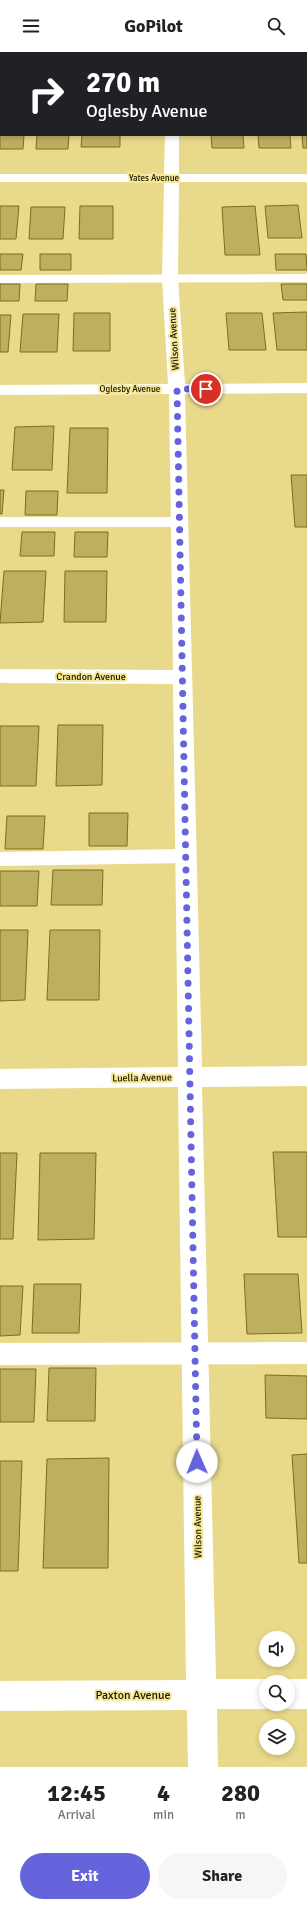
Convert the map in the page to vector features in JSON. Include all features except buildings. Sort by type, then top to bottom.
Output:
[{"type":"street","name":"Wilson Avenue","points":[[172,136],[173,178],[170,278],[177,389],[203,1767]]},
{"type":"street","name":"Yates Avenue","points":[[0,178],[307,178]]},
{"type":"street","name":"Oglesby Avenue","points":[[0,390],[307,388]]},
{"type":"street","name":"Crandon Avenue","points":[[0,676],[182,677]]},
{"type":"street","name":"Luella Avenue","points":[[0,1079],[307,1076]]},
{"type":"street","name":"Paxton Avenue","points":[[0,1696],[259,1694]]},
{"type":"street","points":[[295,1694],[307,1694]]},
{"type":"lane","points":[[0,279],[307,278]]},
{"type":"lane","points":[[0,522],[179,522]]},
{"type":"lane","points":[[0,859],[186,856]]},
{"type":"lane","points":[[0,1354],[307,1353]]},
{"type":"route","points":[[197,1462],[177,389],[206,389]]}]
